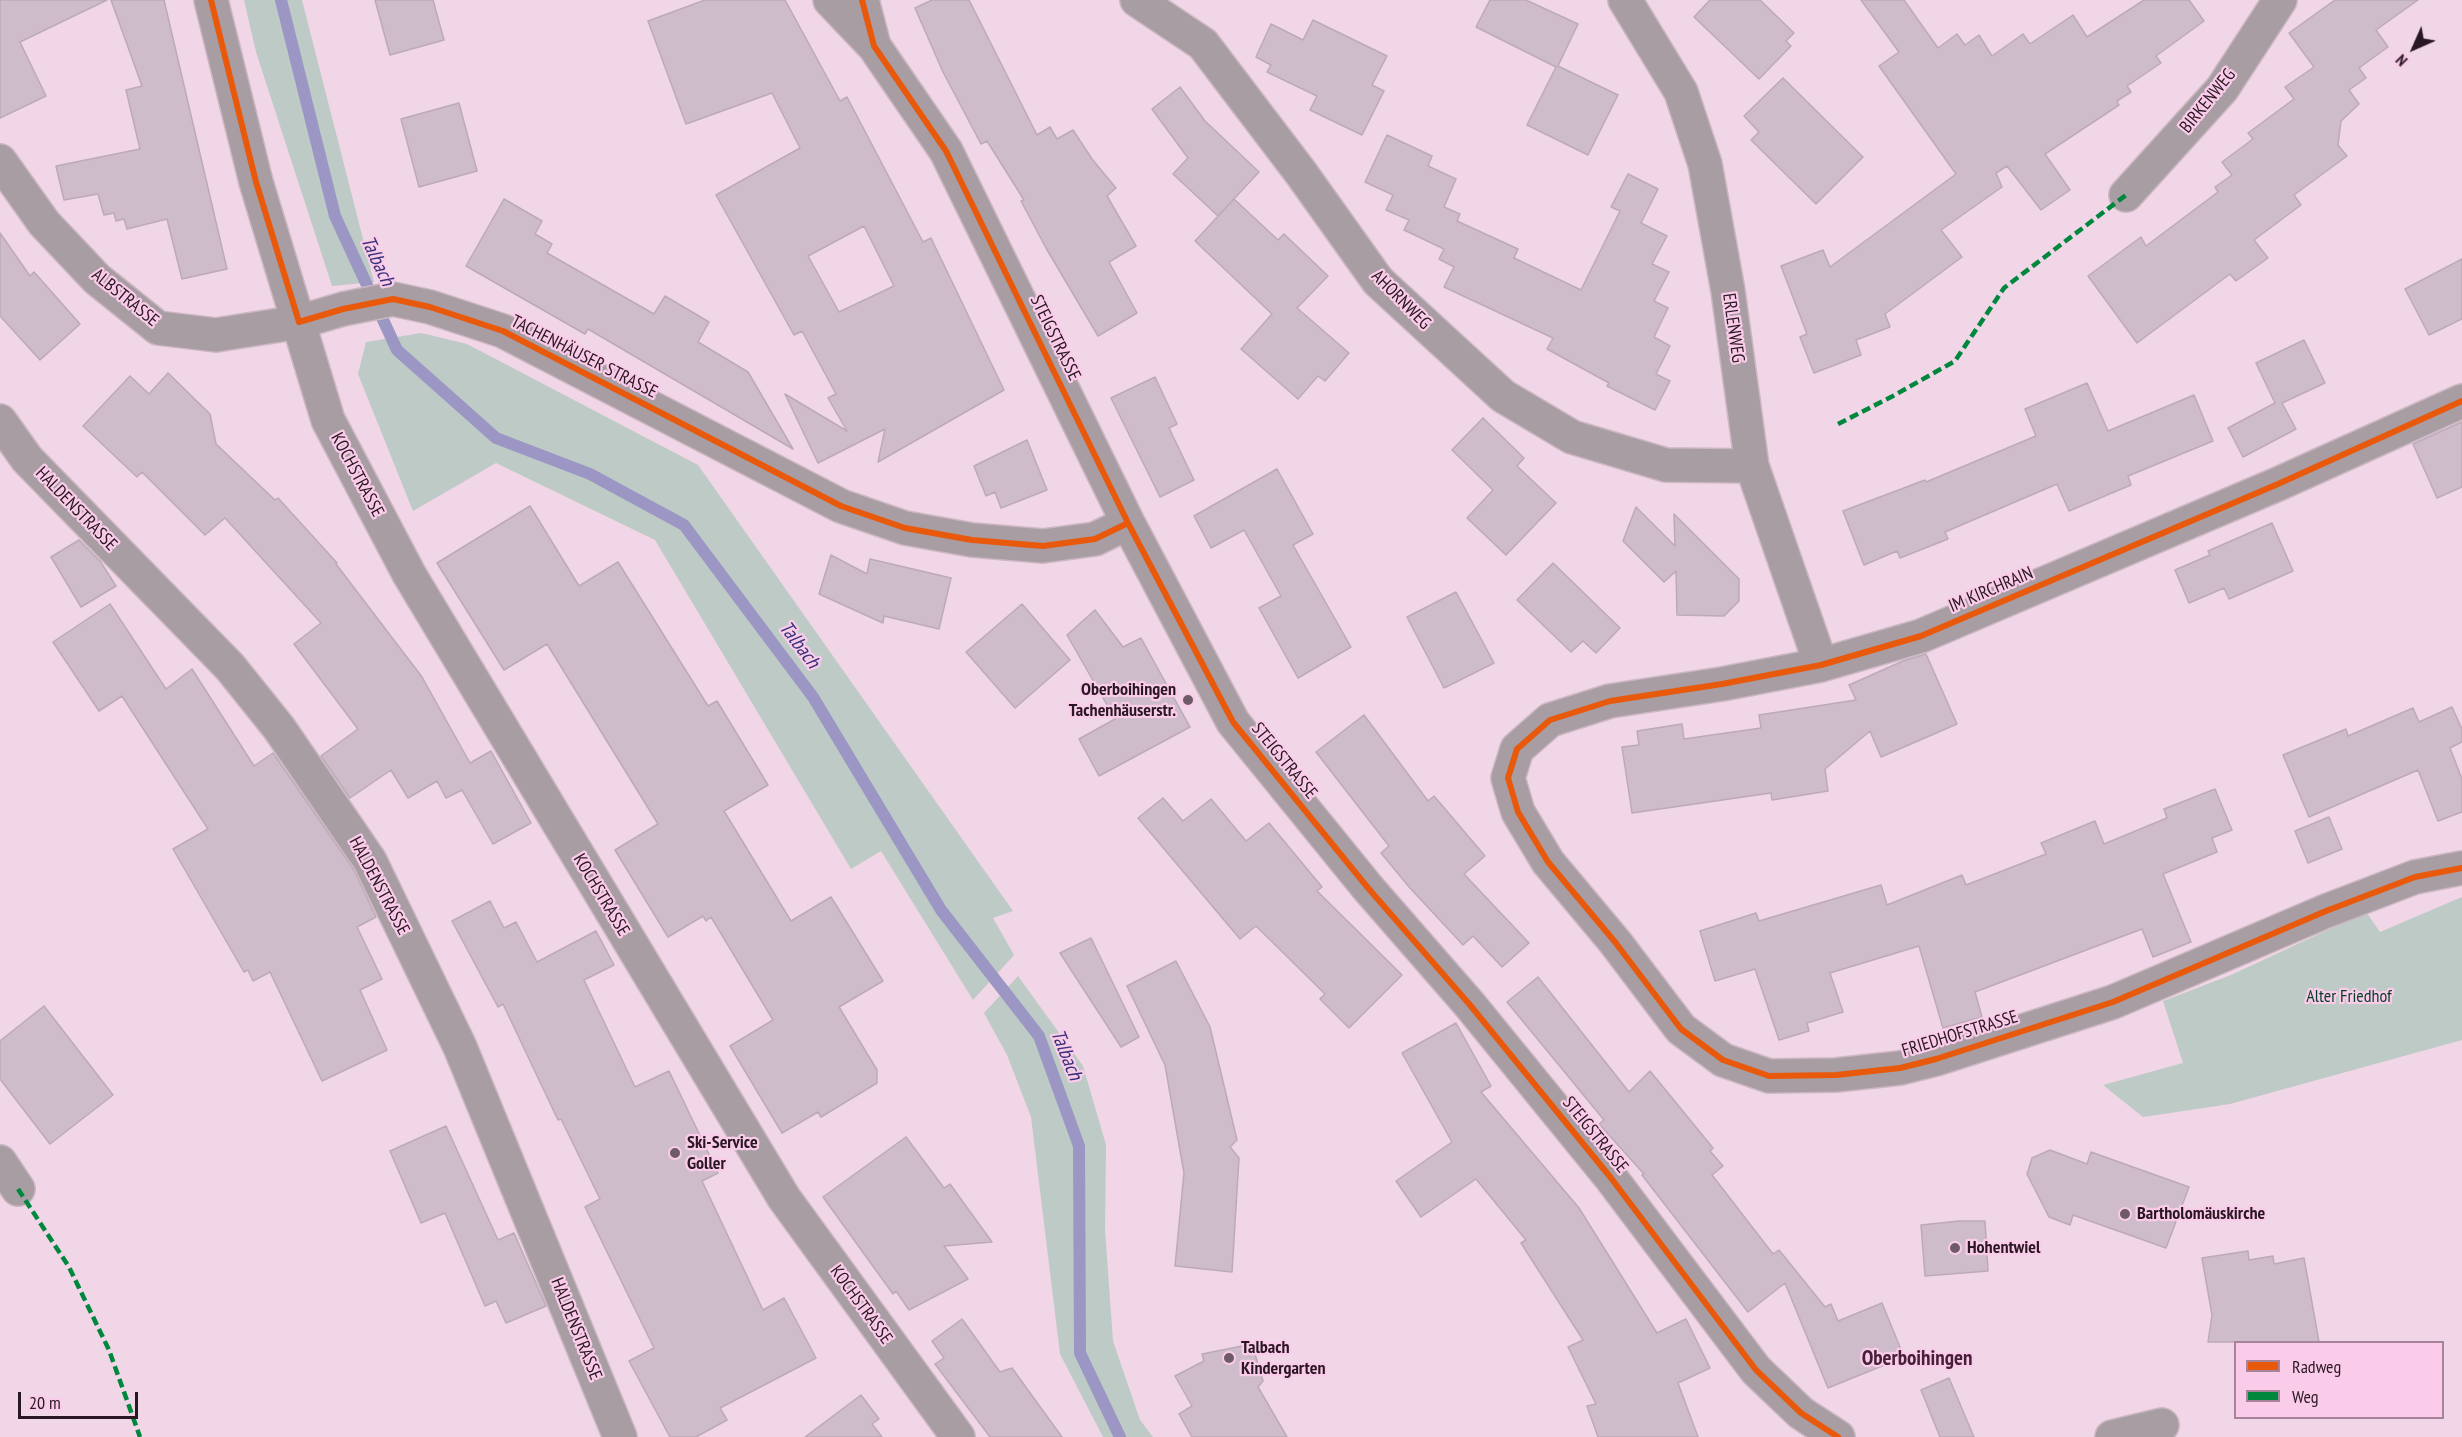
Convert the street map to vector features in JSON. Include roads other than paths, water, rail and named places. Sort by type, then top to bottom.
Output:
[{"type":"street","points":[[211,0],[256,182],[299,322]]},
{"type":"street","points":[[830,0],[874,46]]},
{"type":"street","name":"STEIGSTRASSE","points":[[862,0],[874,46],[946,152],[1128,523],[1233,722],[1368,888],[1470,1005],[1611,1178],[1756,1370],[1826,1434]]},
{"type":"street","name":"AHORNWEG","points":[[1137,0],[1203,44],[1301,173],[1378,281],[1503,396],[1572,437],[1666,465],[1752,466]]},
{"type":"street","name":"ERLENWEG","points":[[1625,0],[1682,92],[1704,164],[1728,291],[1752,466],[1821,665]]},
{"type":"street","name":"BIRKENWEG","points":[[2126,195],[2222,89],[2280,0]]},
{"type":"street","name":"ALBSTRASSE","points":[[0,161],[44,223],[97,279],[158,328],[216,335],[299,322]]},
{"type":"street","name":"TACHENHÄUSER STRASSE","points":[[299,322],[343,309],[393,299],[430,307],[503,331],[841,506],[905,528],[972,540],[1042,546],[1095,539],[1128,523]]},
{"type":"street","name":"KOCHSTRASSE","points":[[299,322],[328,420],[409,574],[784,1198],[958,1437]]},
{"type":"street","name":"IM KIRCHRAIN","points":[[1517,749],[1550,720],[1610,701],[1722,684],[1821,665],[1921,636],[2278,484],[2462,401]]},
{"type":"street","name":"HALDENSTRASSE","points":[[0,421],[27,459],[230,666],[279,728],[370,861],[460,1047],[620,1437]]},
{"type":"street","name":"FRIEDHOFSTRASSE","points":[[1517,749],[1508,778],[1518,812],[1548,862],[1681,1029],[1723,1060],[1769,1076],[1836,1075],[1900,1068],[1936,1059],[2113,1002],[2326,911],[2415,877],[2462,868]]},
{"type":"street","points":[[0,1162],[18,1189]]},
{"type":"street","points":[[2112,1437],[2162,1425]]},
{"type":"waterway","name":"Talbach","points":[[281,0],[335,216],[397,350],[496,438],[590,474],[684,525],[813,697],[941,910],[1039,1036],[1079,1146],[1080,1353],[1120,1437]]},
{"type":"place","name":"Oberboihingen Tachenhäuserstr.","points":[[1188,700]]},
{"type":"place","name":"Ski-Service Goller","points":[[675,1153]]},
{"type":"place","name":"Bartholomäuskirche","points":[[2125,1214]]},
{"type":"place","name":"Hohentwiel","points":[[1955,1248]]},
{"type":"place","name":"Talbach Kindergarten","points":[[1229,1358]]},
{"type":"district","name":"Oberboihingen","points":[[1917,1359]]},
{"type":"park label","name":"Alter Friedhof","points":[[2349,997]]}]
